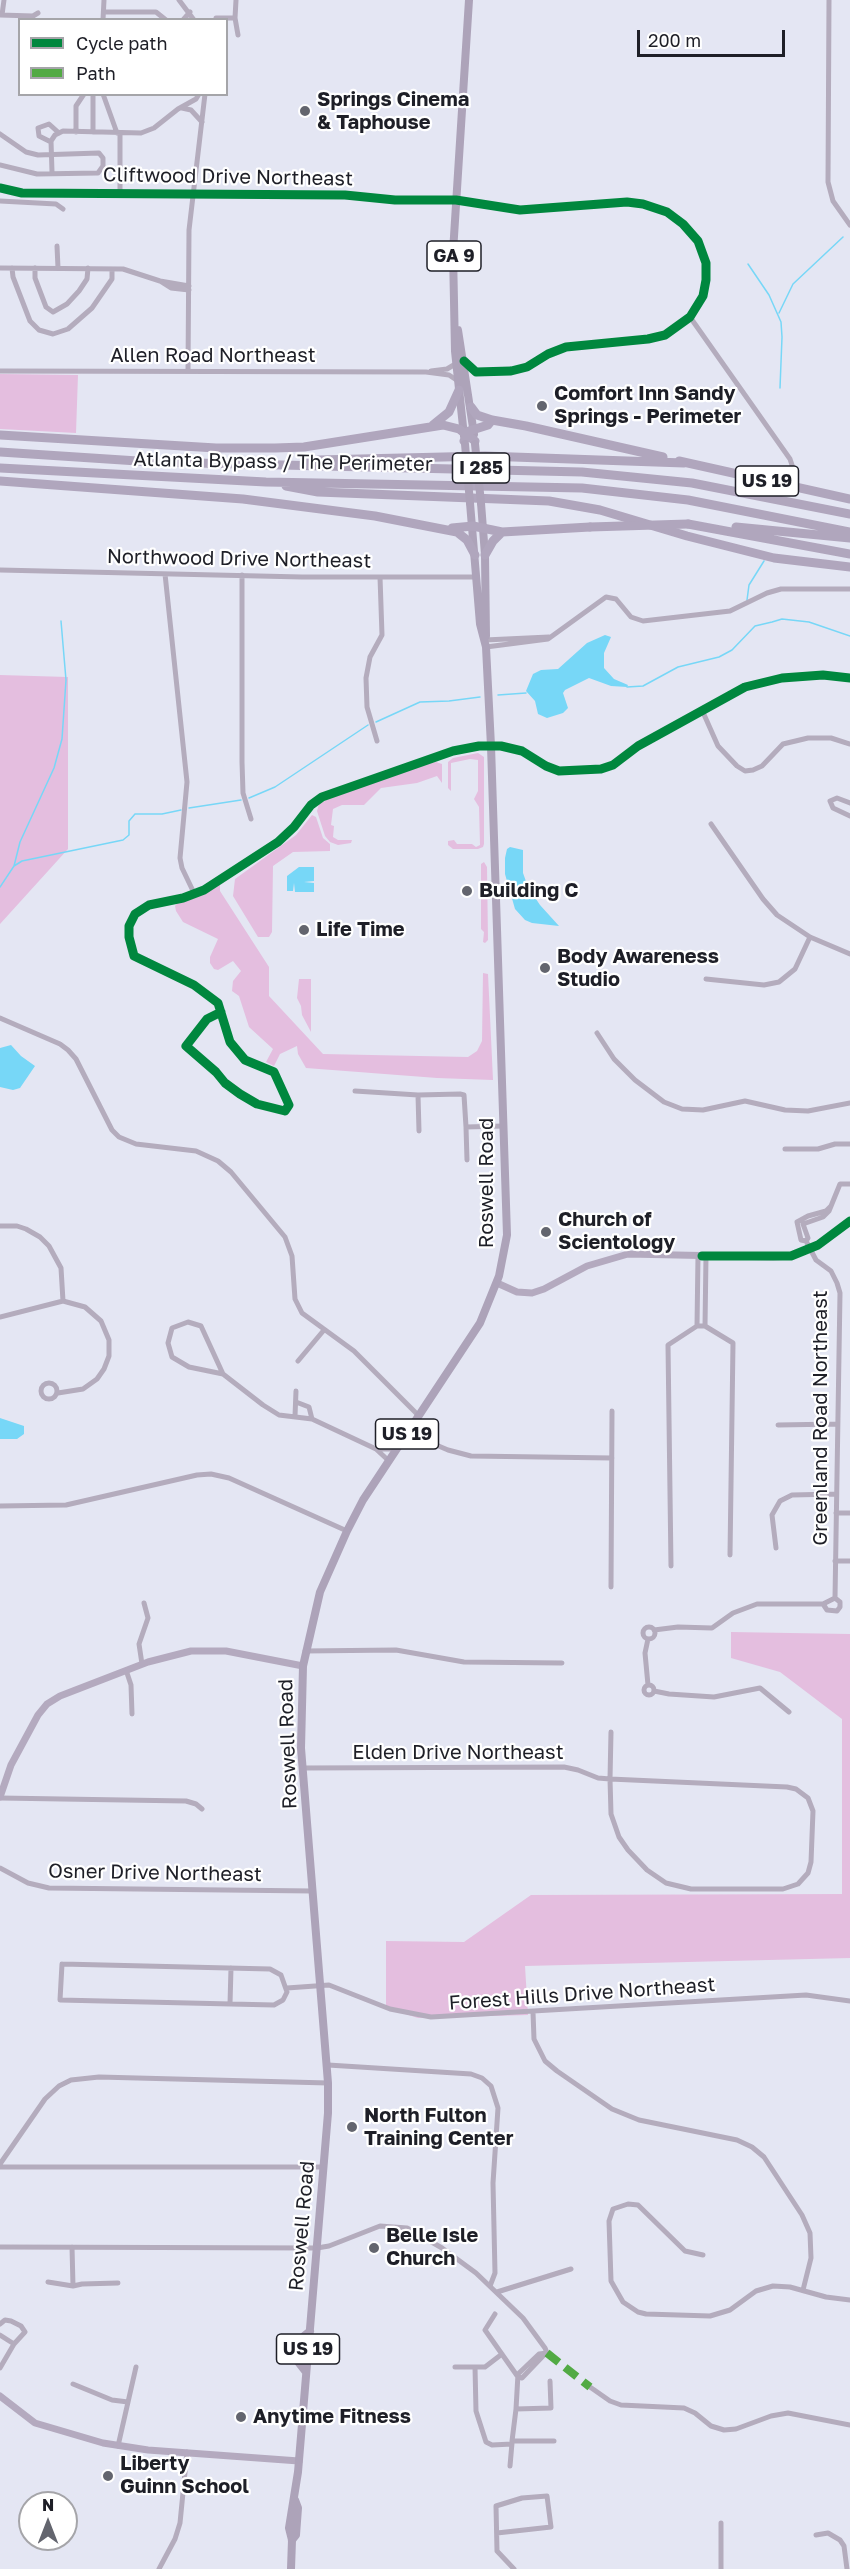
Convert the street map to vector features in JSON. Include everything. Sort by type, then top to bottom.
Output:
[{"type":"highway","points":[[428,427],[449,413],[459,386]]},
{"type":"highway","points":[[467,436],[488,425],[492,420],[477,415],[471,406]]},
{"type":"highway","name":"US 19","points":[[492,420],[850,499]]},
{"type":"highway","points":[[0,435],[204,448],[275,448],[304,447],[449,425],[475,442]]},
{"type":"highway","name":"Atlanta Bypass / The Perimeter","points":[[0,452],[153,462],[528,469],[619,475],[692,483],[850,514]]},
{"type":"highway","points":[[289,466],[319,460],[485,456],[684,463]]},
{"type":"highway","name":"Atlanta Bypass / The Perimeter","points":[[0,468],[266,482],[528,486],[617,491],[715,504],[850,532]]},
{"type":"highway","points":[[0,481],[280,503],[449,529],[478,526],[502,532],[688,525],[783,530],[850,538]]},
{"type":"highway","points":[[266,482],[318,492],[549,501],[600,510],[774,558],[850,567]]},
{"type":"highway","points":[[688,525],[850,554]]},
{"type":"highway","points":[[449,529],[464,536],[475,555]]},
{"type":"highway","points":[[486,555],[493,541],[502,532]]},
{"type":"main road","name":"Roswell Road","points":[[291,2569],[291,2508],[295,2500],[299,2461],[328,2083],[303,1768],[300,1711],[305,1651],[320,1592],[346,1531],[480,1323],[497,1283],[507,1235],[486,644],[486,555],[470,503],[467,436],[459,386],[460,362],[453,252],[469,0]]},
{"type":"main road","name":"Roswell Road","points":[[460,362],[468,382],[471,406],[467,436]]},
{"type":"main road","name":"Roswell Road","points":[[475,442],[481,503],[475,555],[480,624],[486,644]]},
{"type":"main road","points":[[497,1283],[517,1292],[532,1293],[586,1266],[621,1255],[791,1256],[811,1249],[831,1237],[850,1221]]},
{"type":"main road","points":[[0,1797],[11,1765],[38,1716],[47,1704],[60,1696],[170,1655],[208,1650],[303,1666]]},
{"type":"main road","points":[[306,2372],[288,2349],[310,2331]]},
{"type":"main road","points":[[0,2396],[26,2417],[44,2427],[118,2446],[299,2461]]},
{"type":"street","points":[[4,0],[1,15],[33,16],[39,13]]},
{"type":"street","points":[[104,0],[104,18]]},
{"type":"street","points":[[179,0],[193,18]]},
{"type":"street","points":[[236,0],[235,18],[238,35]]},
{"type":"street","points":[[829,0],[828,182],[833,201],[850,225]]},
{"type":"street","points":[[104,12],[156,12],[164,18]]},
{"type":"street","points":[[185,18],[190,12]]},
{"type":"street","points":[[216,18],[235,18]]},
{"type":"street","points":[[76,132],[76,106],[83,96]]},
{"type":"street","points":[[93,96],[93,132]]},
{"type":"street","points":[[104,96],[119,133],[120,193]]},
{"type":"street","points":[[52,172],[51,142],[55,135],[76,132],[141,133],[154,128],[178,109],[190,104],[197,96]]},
{"type":"street","points":[[188,371],[189,230],[205,96]]},
{"type":"street","points":[[178,109],[190,110],[202,122]]},
{"type":"street","points":[[51,142],[39,136],[38,128],[49,124],[59,133]]},
{"type":"street","points":[[0,134],[26,152],[38,155],[99,153],[104,158],[103,166],[98,173],[26,173],[0,165]]},
{"type":"street","name":"Cliftwood Drive Northeast","points":[[0,188],[22,193],[347,195],[394,200],[456,200],[520,210],[574,204],[627,202],[659,208],[690,230],[704,256],[707,272],[705,288],[690,317]]},
{"type":"street","points":[[0,201],[56,204],[63,209]]},
{"type":"street","points":[[57,246],[58,268]]},
{"type":"street","points":[[0,268],[129,269],[160,281],[171,288],[189,288]]},
{"type":"street","points":[[12,268],[30,321],[39,330],[53,334],[68,329],[92,308],[112,279],[112,268]]},
{"type":"street","points":[[35,268],[35,278],[46,307],[52,312],[67,304],[80,291],[87,279],[88,268]]},
{"type":"street","points":[[460,362],[476,372],[518,370],[566,347],[656,338],[674,330],[690,317],[790,459],[793,468],[790,477]]},
{"type":"street","name":"Allen Road Northeast","points":[[426,372],[449,369],[460,362]]},
{"type":"street","name":"Allen Road Northeast","points":[[0,371],[426,372],[449,375],[459,386]]},
{"type":"street","points":[[468,382],[476,372]]},
{"type":"street","name":"Northwood Drive Northeast","points":[[0,570],[477,577]]},
{"type":"street","points":[[165,574],[187,782],[180,858],[182,868],[194,893]]},
{"type":"street","points":[[242,575],[243,793],[251,819]]},
{"type":"street","points":[[377,741],[368,707],[366,678],[370,657],[382,635],[380,577]]},
{"type":"street","points":[[486,644],[549,637],[560,632],[606,597],[615,599],[631,617],[643,621],[730,611],[781,589],[850,589]]},
{"type":"street","points":[[221,1012],[207,1019],[186,1046],[240,1094],[257,1104],[285,1112],[289,1105],[274,1072],[245,1060],[230,1042],[221,1012],[218,1003],[194,985],[134,956],[129,937],[129,926],[135,914],[149,905],[183,898],[204,890],[278,842],[294,827],[311,805],[322,797],[453,751],[491,746],[522,751],[559,771],[601,769],[613,765],[638,746],[731,693],[763,681],[822,675],[850,678]]},
{"type":"street","points":[[702,710],[718,746],[745,771],[762,766],[783,744],[808,738],[831,738],[850,744]]},
{"type":"street","points":[[850,803],[837,798],[830,801],[833,808],[850,816]]},
{"type":"street","points":[[711,824],[767,904],[786,922],[810,937],[850,954]]},
{"type":"street","points":[[706,980],[764,985],[779,982],[795,969],[810,937]]},
{"type":"street","points":[[0,1018],[69,1050],[76,1059],[112,1130],[119,1137],[136,1144],[196,1150],[218,1161],[231,1172],[282,1231],[292,1256],[297,1306],[308,1319],[354,1351],[419,1416]]},
{"type":"street","points":[[597,1033],[614,1059],[635,1080],[664,1102],[682,1109],[703,1110],[745,1101],[785,1110],[808,1111],[850,1103]]},
{"type":"street","points":[[355,1091],[464,1095],[467,1160]]},
{"type":"street","points":[[418,1095],[419,1131]]},
{"type":"street","points":[[466,1127],[504,1126]]},
{"type":"street","points":[[785,1149],[818,1149],[835,1144],[850,1144]]},
{"type":"street","name":"Greenland Road Northeast","points":[[835,1598],[839,1289],[835,1277],[816,1260],[806,1241],[808,1238],[804,1224],[823,1217],[831,1206],[840,1184],[850,1184]]},
{"type":"street","points":[[0,1226],[16,1226],[26,1229],[40,1237],[49,1246],[61,1268],[63,1300]]},
{"type":"street","points":[[698,1326],[702,1256]]},
{"type":"street","points":[[702,1256],[705,1326]]},
{"type":"street","points":[[0,1317],[63,1300],[85,1307],[101,1321],[109,1340],[110,1356],[104,1369],[97,1379],[83,1389],[58,1393]]},
{"type":"street","points":[[223,1374],[201,1326],[188,1322],[172,1328],[168,1343],[172,1357],[189,1366],[223,1374],[263,1405],[279,1414],[312,1419],[376,1449],[389,1461]]},
{"type":"street","points":[[671,1566],[668,1345],[698,1326],[705,1326],[733,1343],[730,1555]]},
{"type":"street","points":[[298,1361],[324,1330]]},
{"type":"street","points":[[295,1416],[296,1391]]},
{"type":"street","points":[[296,1402],[309,1407],[312,1419]]},
{"type":"street","points":[[611,1587],[612,1412]]},
{"type":"street","points":[[778,1425],[837,1424]]},
{"type":"street","points":[[408,1433],[448,1450],[471,1456],[612,1458]]},
{"type":"street","points":[[376,1449],[397,1449]]},
{"type":"street","points":[[0,1506],[66,1505],[197,1475],[211,1474],[228,1478],[346,1531]]},
{"type":"street","points":[[776,1548],[772,1515],[780,1501],[792,1495],[836,1494]]},
{"type":"street","points":[[836,1513],[850,1513]]},
{"type":"street","points":[[835,1561],[850,1561]]},
{"type":"street","points":[[648,1639],[643,1634],[645,1628],[651,1627],[654,1630],[678,1627],[712,1628],[747,1606],[764,1602],[823,1604],[835,1598],[840,1602],[840,1607],[837,1611],[827,1610],[823,1604]]},
{"type":"street","points":[[142,1664],[139,1644],[148,1618],[144,1603]]},
{"type":"street","points":[[648,1639],[654,1637],[654,1630]]},
{"type":"street","points":[[648,1639],[645,1653],[648,1685],[654,1690],[669,1694],[714,1697],[760,1688],[789,1712]]},
{"type":"street","points":[[305,1651],[396,1650],[464,1662],[562,1663]]},
{"type":"street","points":[[126,1670],[131,1685],[132,1714]]},
{"type":"street","points":[[610,1779],[611,1732]]},
{"type":"street","name":"Elden Drive Northeast","points":[[303,1768],[564,1767],[598,1778],[787,1787],[796,1789],[807,1798],[813,1811],[811,1862],[808,1873],[798,1884],[783,1889],[691,1889],[666,1882],[647,1870],[619,1837],[611,1814],[610,1779]]},
{"type":"street","points":[[0,1797],[186,1801],[202,1809]]},
{"type":"street","name":"Osner Drive Northeast","points":[[0,1868],[28,1883],[49,1888],[313,1891]]},
{"type":"street","points":[[62,1964],[231,1968],[276,1971],[284,1979],[287,1988],[286,1995],[279,2003],[60,2000],[62,1964]]},
{"type":"street","points":[[230,2004],[231,1968]]},
{"type":"street","points":[[287,1988],[321,1984]]},
{"type":"street","name":"Forest Hills Drive Northeast","points":[[321,1984],[390,2009],[418,2016],[443,2018],[806,1995],[850,2001]]},
{"type":"street","points":[[532,2012],[534,2039],[545,2061],[612,2109],[639,2120],[737,2140],[752,2147],[764,2157],[802,2215],[810,2233],[811,2258],[803,2290]]},
{"type":"street","points":[[328,2065],[471,2074],[482,2078],[491,2086],[498,2108],[493,2183],[495,2272],[490,2286]]},
{"type":"street","points":[[0,2165],[45,2099],[59,2086],[71,2080],[99,2077],[328,2083]]},
{"type":"street","points":[[0,2165],[323,2167]]},
{"type":"street","points":[[704,2255],[685,2251],[638,2205],[628,2204],[613,2209],[609,2221],[611,2281],[623,2302],[638,2312],[710,2316],[730,2310],[749,2295],[764,2288],[782,2286],[826,2297],[850,2300]]},
{"type":"street","points":[[0,2247],[316,2248],[329,2246],[380,2226],[407,2228],[442,2248],[497,2292],[523,2318],[546,2354],[522,2378],[518,2378]]},
{"type":"street","points":[[72,2247],[73,2286]]},
{"type":"street","points":[[497,2292],[571,2269]]},
{"type":"street","points":[[48,2282],[73,2286],[118,2283]]},
{"type":"street","points":[[495,2314],[485,2330],[518,2378],[510,2466]]},
{"type":"street","points":[[0,2324],[8,2320],[23,2328],[24,2334],[14,2344],[0,2368]]},
{"type":"street","points":[[0,2335],[14,2344]]},
{"type":"street","points":[[455,2367],[485,2367],[502,2354]]},
{"type":"street","points":[[118,2446],[136,2367]]},
{"type":"street","points":[[475,2367],[476,2411],[486,2442],[492,2445],[554,2441]]},
{"type":"street","points":[[516,2409],[551,2408],[550,2381]]},
{"type":"street","points":[[73,2384],[112,2400],[128,2402]]},
{"type":"street","points":[[590,2387],[610,2402],[621,2405],[684,2408],[695,2413],[711,2426],[724,2430],[736,2429],[771,2416],[788,2413],[850,2425]]},
{"type":"street","points":[[159,2569],[175,2539],[180,2523],[187,2452]]},
{"type":"street","points":[[497,2534],[551,2527],[547,2496],[522,2498],[496,2506],[497,2551],[514,2569]]},
{"type":"street","points":[[721,2523],[721,2569]]},
{"type":"street","points":[[816,2535],[828,2533],[840,2540],[844,2546],[847,2569]]},
{"type":"shaded area","points":[[0,374],[78,375],[76,433],[0,429]]},
{"type":"shaded area","points":[[0,675],[68,677],[68,849],[0,924]]},
{"type":"shaded area","points":[[478,753],[484,757],[484,844],[478,849],[453,849],[448,845],[448,841],[454,840],[457,844],[472,844],[476,847],[480,845],[479,807],[474,799],[478,791],[478,760],[470,759],[451,763],[451,791],[448,788],[448,762],[453,758]]},
{"type":"shaded area","points":[[436,762],[442,764],[442,783],[437,776],[417,783],[381,788],[364,805],[342,805],[333,809],[331,825],[334,826],[333,837],[338,840],[352,840],[351,843],[338,845],[330,842],[325,836],[317,811],[319,804],[336,795],[418,765]]},
{"type":"shaded area","points":[[312,815],[316,817],[323,838],[330,844],[330,851],[293,852],[273,866],[272,932],[269,937],[258,937],[233,896],[235,879],[296,835]]},
{"type":"shaded area","points":[[484,862],[487,867],[488,940],[485,943],[483,942],[484,932],[481,929],[481,864]]},
{"type":"shaded area","points":[[220,880],[220,891],[269,967],[269,996],[323,1054],[468,1057],[477,1051],[482,1041],[483,973],[488,974],[493,1080],[306,1068],[298,1054],[297,1046],[280,1054],[274,1066],[266,1062],[273,1049],[249,1027],[239,996],[232,991],[233,981],[241,971],[233,961],[218,970],[214,969],[210,963],[210,957],[218,939],[183,922],[176,911],[175,906],[180,900]]},
{"type":"shaded area","points":[[299,979],[311,979],[311,1032],[302,1015],[297,998]]},
{"type":"shaded area","points":[[731,1632],[850,1634],[850,1958],[525,1966],[528,2015],[418,2018],[386,2008],[386,1941],[464,1942],[531,1895],[842,1894],[842,1719],[780,1672],[731,1658]]},
{"type":"water","points":[[605,635],[611,637],[604,653],[604,668],[614,679],[628,685],[627,687],[611,686],[589,678],[565,690],[563,693],[568,708],[563,713],[547,718],[538,714],[535,701],[526,691],[533,674],[541,670],[558,669],[587,643]]},
{"type":"water","points":[[510,847],[523,850],[523,873],[528,887],[540,905],[559,926],[532,923],[525,920],[515,909],[505,874],[505,858],[507,849]]},
{"type":"water","points":[[299,867],[314,867],[314,881],[304,882],[314,883],[314,892],[295,892],[294,883],[293,891],[287,891],[287,876]]},
{"type":"water","points":[[11,1045],[35,1066],[20,1088],[13,1090],[0,1087],[0,1048]]},
{"type":"water","points":[[0,1418],[24,1426],[24,1434],[17,1439],[0,1439]]},
{"type":"waterway","points":[[779,313],[793,284],[843,237]]},
{"type":"waterway","points":[[748,264],[769,295],[781,322],[780,388]]},
{"type":"waterway","points":[[747,600],[749,585],[764,561]]},
{"type":"waterway","points":[[627,687],[643,686],[678,667],[719,657],[732,650],[755,626],[782,619],[809,622],[850,636]]},
{"type":"waterway","points":[[14,866],[20,842],[54,768],[62,739],[66,680],[61,621]]},
{"type":"waterway","points":[[498,695],[526,693]]},
{"type":"waterway","points":[[376,722],[420,702],[480,697]]},
{"type":"waterway","points":[[249,798],[275,787],[368,725]]},
{"type":"waterway","points":[[189,808],[241,800]]},
{"type":"waterway","points":[[0,887],[14,866],[22,861],[123,840],[129,835],[129,821],[135,814],[162,814],[181,810]]},
{"type":"marked path","points":[[547,2353],[590,2387]]},
{"type":"cycle path","points":[[0,188],[22,193],[345,195],[395,200],[456,200],[520,210],[627,202],[643,204],[667,212],[683,224],[698,241],[706,263],[703,296],[690,317],[665,335],[648,339],[566,347],[548,354],[527,367],[511,371],[476,372],[464,361]]},
{"type":"cycle path","points":[[221,1012],[207,1019],[186,1046],[240,1094],[257,1104],[285,1111],[289,1105],[274,1072],[245,1060],[230,1042],[218,1003],[194,985],[134,956],[129,937],[129,926],[135,914],[149,905],[183,898],[204,890],[278,842],[294,827],[311,805],[322,797],[453,751],[479,746],[501,746],[522,751],[559,771],[601,769],[613,765],[638,746],[745,687],[782,678],[823,675],[850,678]]},
{"type":"cycle path","points":[[702,1256],[791,1256],[818,1245],[850,1221]]},
{"type":"place","name":"Springs Cinema & Taphouse","points":[[305,111]]},
{"type":"place","name":"Comfort Inn Sandy Springs - Perimeter","points":[[542,406]]},
{"type":"place","name":"Building C","points":[[467,891]]},
{"type":"place","name":"Life Time","points":[[304,930]]},
{"type":"place","name":"Body Awareness Studio","points":[[545,968]]},
{"type":"place","name":"Church of Scientology","points":[[546,1232]]},
{"type":"place","name":"North Fulton Training Center","points":[[352,2127]]},
{"type":"place","name":"Belle Isle Church","points":[[374,2248]]},
{"type":"place","name":"Anytime Fitness","points":[[241,2417]]},
{"type":"place","name":"Liberty Guinn School","points":[[108,2476]]}]
